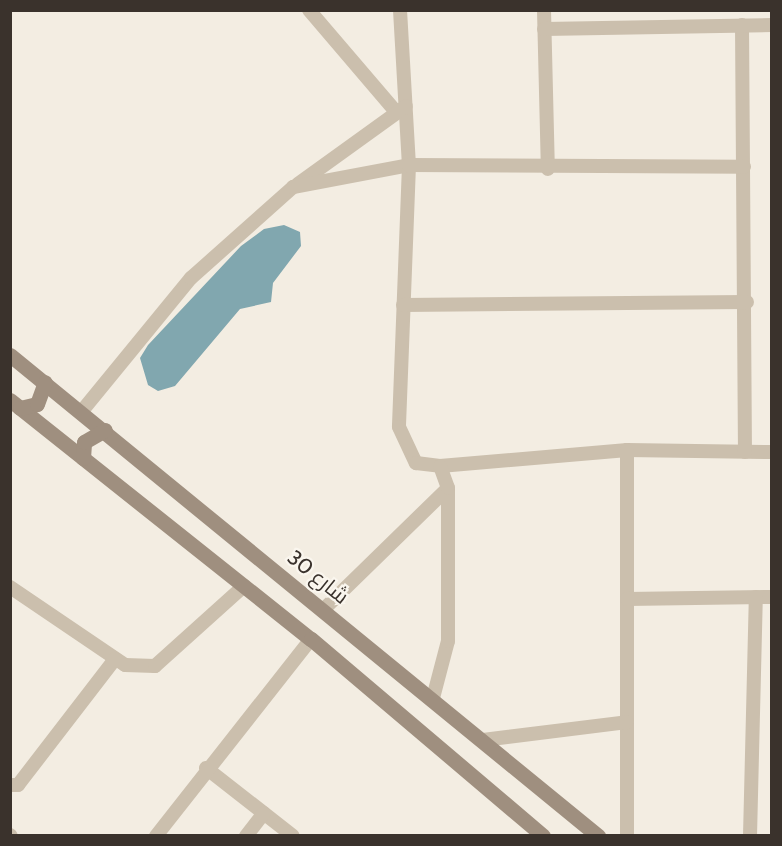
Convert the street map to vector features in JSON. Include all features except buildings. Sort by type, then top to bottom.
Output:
[{"type":"street","points":[[309,10],[401,109]]},
{"type":"street","points":[[400,10],[401,109],[409,165],[399,427],[416,463],[440,466],[627,450],[771,452]]},
{"type":"street","points":[[544,10],[548,169]]},
{"type":"street","points":[[742,25],[747,302],[745,452]]},
{"type":"street","points":[[544,29],[771,25]]},
{"type":"street","points":[[82,411],[191,278],[294,187],[401,109]]},
{"type":"street","points":[[294,187],[409,165],[548,169],[744,167]]},
{"type":"street","points":[[403,305],[747,302]]},
{"type":"street","name":"شارع 30","points":[[10,355],[82,411],[433,698],[598,836]]},
{"type":"street","points":[[15,404],[37,404],[45,382]]},
{"type":"street","points":[[15,404],[311,639],[536,833]]},
{"type":"street","points":[[83,458],[84,442],[105,430]]},
{"type":"street","points":[[627,450],[627,836]]},
{"type":"street","points":[[433,698],[448,641],[448,488],[440,466]]},
{"type":"street","points":[[324,609],[448,488]]},
{"type":"street","points":[[10,587],[125,665],[155,666],[244,586]]},
{"type":"street","points":[[750,836],[756,597]]},
{"type":"street","points":[[627,599],[771,597]]},
{"type":"street","points":[[156,836],[206,768],[311,639]]},
{"type":"street","points":[[13,788],[115,659]]},
{"type":"street","points":[[483,740],[627,722]]},
{"type":"street","points":[[206,768],[293,836]]},
{"type":"street","points":[[246,836],[264,813]]},
{"type":"water","points":[[284,225],[300,232],[301,246],[273,283],[271,302],[240,309],[175,386],[158,391],[148,385],[140,358],[148,345],[241,246],[264,229]]}]
